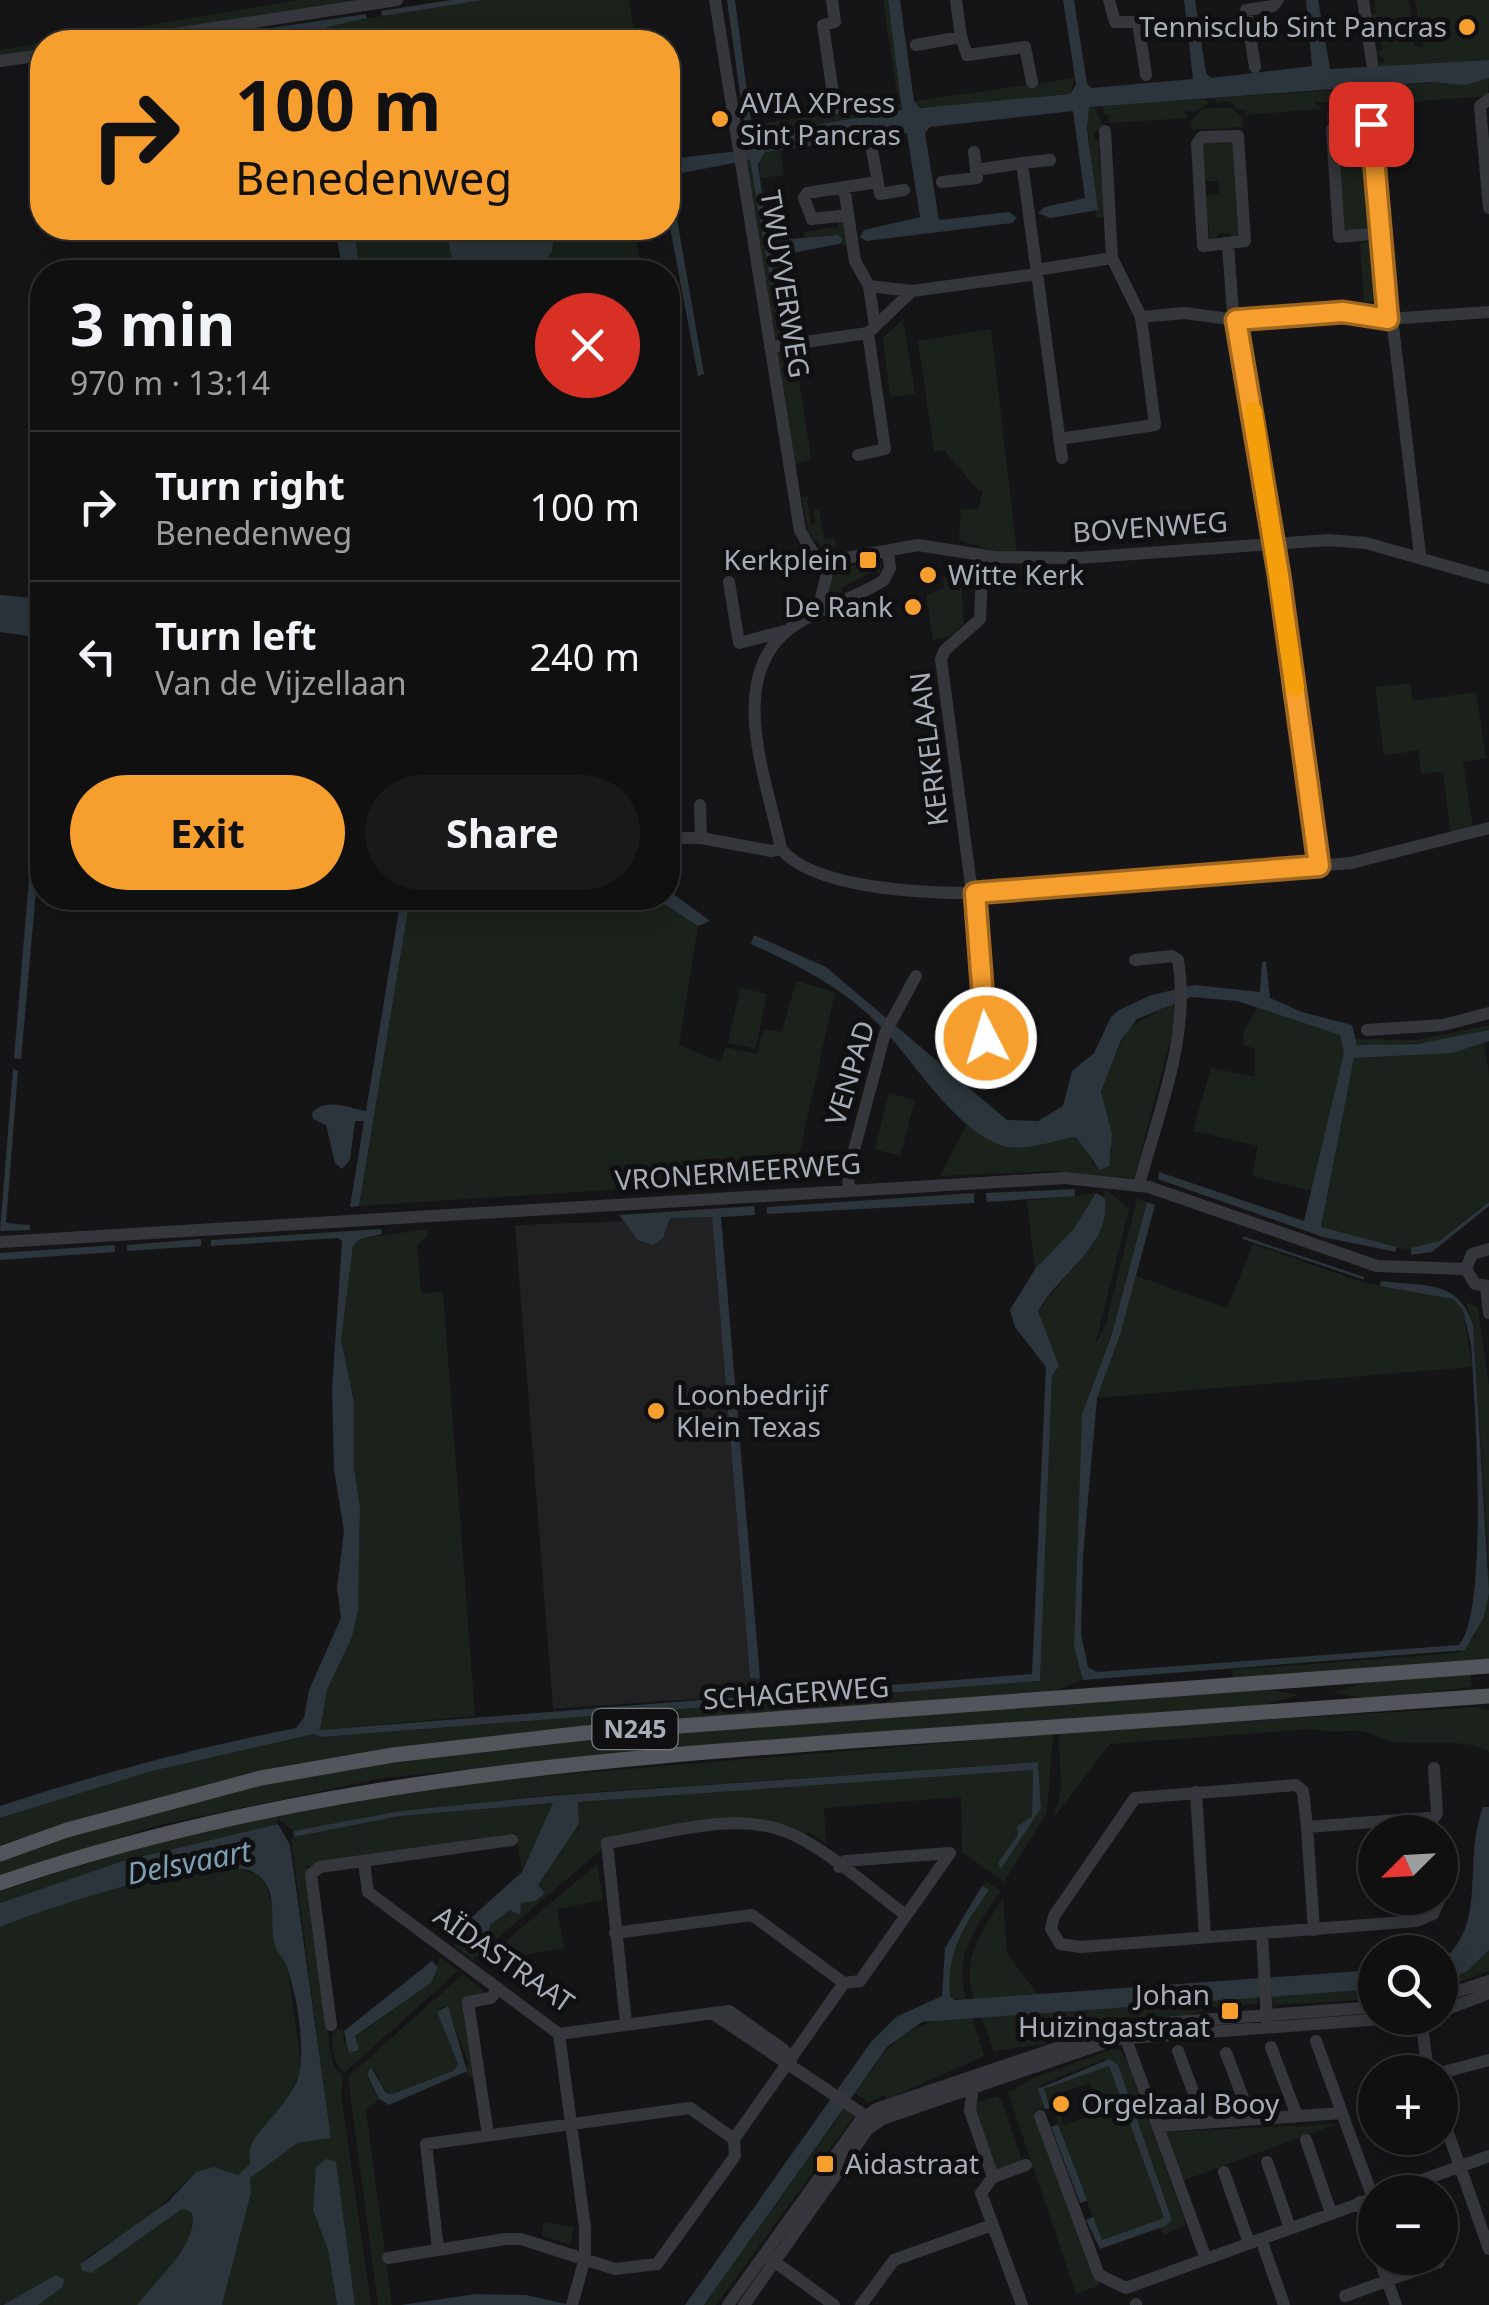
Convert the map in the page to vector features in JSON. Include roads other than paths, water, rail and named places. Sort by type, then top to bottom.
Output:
[{"type":"main road","name":"SCHAGERWEG","points":[[0,1854],[67,1830],[261,1778],[392,1755],[585,1732],[1489,1666]]},
{"type":"main road","name":"SCHAGERWEG","points":[[0,1884],[81,1856],[283,1804],[465,1774],[716,1750],[1489,1696]]},
{"type":"street","points":[[201,30],[397,0]]},
{"type":"street","name":"TWUYVERWEG","points":[[715,0],[802,538],[815,556],[830,562]]},
{"type":"street","points":[[832,0],[836,22],[822,24],[835,108]]},
{"type":"street","points":[[956,0],[968,55],[1028,48],[1032,82]]},
{"type":"street","points":[[1110,0],[1115,22],[1138,22],[1146,75]]},
{"type":"street","points":[[1255,67],[1246,10],[1274,6],[1278,0]]},
{"type":"street","points":[[1363,0],[1372,63]]},
{"type":"street","points":[[916,45],[962,37]]},
{"type":"street","points":[[0,62],[30,57]]},
{"type":"street","points":[[1489,99],[1480,106],[1489,207]]},
{"type":"street","points":[[1382,232],[1339,237],[1332,129],[1336,126],[1374,126],[1382,232],[1388,319],[1420,555]]},
{"type":"street","points":[[1059,439],[1155,425],[1141,316],[1112,258],[1106,131]]},
{"type":"street","points":[[1238,136],[1240,142],[1246,238],[1228,244],[1203,246],[1197,144],[1202,137],[1238,136]]},
{"type":"street","points":[[871,145],[880,194],[904,190]]},
{"type":"street","points":[[942,182],[977,178],[974,152]]},
{"type":"street","points":[[976,170],[1050,160]]},
{"type":"street","points":[[1022,163],[1062,458]]},
{"type":"street","points":[[848,214],[812,219],[804,198],[807,194],[876,182]]},
{"type":"street","points":[[844,188],[854,261],[869,286],[885,449],[858,456]]},
{"type":"street","points":[[1228,244],[1236,320],[1274,542],[1319,866]]},
{"type":"street","points":[[869,286],[912,292],[1112,258]]},
{"type":"street","points":[[770,347],[871,330],[912,292]]},
{"type":"street","points":[[1141,316],[1185,312],[1236,320],[1343,312],[1388,319],[1489,312]]},
{"type":"street","name":"BOVENWEG","points":[[888,550],[930,544],[983,556],[1078,558],[1274,542],[1366,542],[1489,578]]},
{"type":"street","points":[[729,582],[738,644],[788,630],[884,580],[890,568],[888,550],[830,562],[818,611]]},
{"type":"street","name":"KERKELAAN","points":[[983,556],[979,578],[984,610],[974,626],[944,650],[941,660],[973,893],[986,1038],[1016,1070]]},
{"type":"street","points":[[788,630],[760,664],[752,692],[782,849],[817,871],[908,891],[973,893],[1319,866],[1375,858],[1489,828]]},
{"type":"street","points":[[700,805],[701,838]]},
{"type":"street","points":[[680,838],[701,838],[771,852],[782,849]]},
{"type":"street","points":[[1136,960],[1172,956],[1178,960],[1182,987],[1182,1004],[1138,1185]]},
{"type":"street","name":"VENPAD","points":[[849,1190],[848,1173],[887,1028],[916,976]]},
{"type":"street","points":[[1367,1030],[1443,1026],[1489,1013]]},
{"type":"street","name":"VRONERMEERWEG","points":[[0,1242],[1065,1178],[1138,1185],[1364,1263],[1417,1271],[1466,1269]]},
{"type":"street","points":[[1488,1247],[1472,1254],[1466,1269],[1470,1280],[1488,1287],[1489,1313]]},
{"type":"street","points":[[1434,1768],[1436,1815]]},
{"type":"street","points":[[1314,1930],[1304,1792],[1296,1785],[1135,1798],[1054,1916],[1051,1930],[1056,1942],[1073,1947],[1314,1930],[1422,1920],[1431,1915]]},
{"type":"street","points":[[1196,1792],[1205,1937]]},
{"type":"street","points":[[626,2024],[606,1842],[756,1825],[789,1833],[906,1915]]},
{"type":"street","points":[[1306,1826],[1358,1826]]},
{"type":"street","points":[[331,2025],[311,1874],[320,1868],[512,1840]]},
{"type":"street","points":[[615,1932],[752,1914],[844,1982],[860,1980],[950,1853],[845,1861],[839,1867]]},
{"type":"street","name":"AÏDASTRAAT","points":[[364,1862],[368,1892],[558,2034],[729,2010],[784,2049],[791,2062],[871,2119]]},
{"type":"street","points":[[1262,1934],[1268,2021]]},
{"type":"street","points":[[1458,1990],[1489,1980]]},
{"type":"street","points":[[388,2258],[521,2239],[615,2269],[658,2264],[735,2156],[734,2139],[844,1982]]},
{"type":"street","points":[[488,2135],[468,2002],[491,1998],[498,1988]]},
{"type":"street","points":[[1458,2005],[1489,1993]]},
{"type":"street","points":[[1268,2021],[1358,2009]]},
{"type":"street","points":[[728,2305],[770,2258],[871,2119],[978,2071],[1123,2032],[1358,2019]]},
{"type":"street","points":[[1123,2032],[1206,2259]]},
{"type":"street","points":[[558,2034],[585,2258],[572,2303]]},
{"type":"street","points":[[1316,2041],[1362,2175]]},
{"type":"street","points":[[1271,2047],[1297,2116]]},
{"type":"street","points":[[1178,2051],[1205,2122]]},
{"type":"street","points":[[1226,2053],[1251,2119]]},
{"type":"street","points":[[1458,2068],[1489,2060]]},
{"type":"street","points":[[972,2094],[970,2111],[993,2177]]},
{"type":"street","points":[[438,2250],[426,2144],[690,2108],[734,2139]]},
{"type":"street","points":[[1159,2126],[1342,2113]]},
{"type":"street","points":[[1040,2116],[1099,2276],[1126,2288],[1358,2203]]},
{"type":"street","points":[[1306,2140],[1330,2213]]},
{"type":"street","points":[[1455,2155],[1488,2246]]},
{"type":"street","points":[[1437,2175],[1489,2156]]},
{"type":"street","points":[[1267,2162],[1290,2228]]},
{"type":"street","points":[[1022,2305],[981,2194],[993,2177],[1026,2165]]},
{"type":"street","points":[[1224,2172],[1282,2304]]},
{"type":"street","points":[[861,2305],[894,2260],[992,2225]]},
{"type":"street","points":[[744,2305],[770,2258]]},
{"type":"street","points":[[770,2258],[834,2305]]},
{"type":"street","points":[[1385,2275],[1396,2305]]},
{"type":"street","points":[[1345,2296],[1403,2275]]},
{"type":"water","points":[[451,0],[484,0],[382,16],[381,11]]},
{"type":"water","points":[[727,0],[735,0],[752,129],[759,135],[902,110],[888,0],[900,0],[914,101],[920,108],[1070,94],[1076,85],[1063,0],[1074,0],[1087,84],[1092,88],[1193,79],[1184,0],[1195,0],[1206,73],[1211,78],[1312,66],[1306,0],[1318,0],[1330,69],[1489,60],[1489,78],[1466,85],[1431,82],[1089,107],[1087,130],[1098,210],[1050,218],[1038,213],[1045,207],[1085,198],[1073,111],[930,127],[925,133],[939,220],[1009,212],[1017,218],[1012,223],[866,241],[860,237],[864,230],[920,217],[907,133],[765,152],[758,164],[768,241],[838,235],[843,240],[772,257],[778,327],[750,160],[680,173],[680,158],[748,150]]},
{"type":"water","points":[[366,14],[367,18],[327,30],[257,30]]},
{"type":"water","points":[[680,236],[704,374],[698,376],[680,281],[680,260],[676,260],[672,240],[680,240]]},
{"type":"water","points":[[337,240],[356,240],[358,260],[341,260]]},
{"type":"water","points":[[448,240],[554,240],[552,252],[546,260],[452,260]]},
{"type":"water","points":[[0,595],[30,598],[30,636],[0,632]]},
{"type":"water","points":[[30,867],[30,910],[34,910],[21,1059],[14,1058]]},
{"type":"water","points":[[680,899],[710,921],[698,926],[673,910],[680,910]]},
{"type":"water","points":[[399,910],[408,910],[359,1206],[350,1207],[364,1121],[355,1121],[350,1160],[342,1169],[335,1163],[326,1125],[313,1119],[312,1113],[330,1105],[366,1111]]},
{"type":"water","points":[[754,935],[826,967],[1007,1120],[1038,1121],[1063,1106],[1072,1071],[1094,1053],[1111,1017],[1119,1010],[1151,995],[1195,985],[1260,992],[1262,962],[1266,961],[1270,998],[1302,1012],[1352,1025],[1357,1045],[1417,1044],[1489,1030],[1489,1041],[1453,1053],[1354,1058],[1321,1227],[1396,1247],[1396,1252],[1323,1237],[1158,1179],[1159,1172],[1304,1221],[1344,1053],[1340,1035],[1237,1001],[1191,997],[1137,1019],[1121,1040],[1101,1092],[1112,1134],[1109,1166],[1100,1170],[1076,1137],[1018,1148],[984,1137],[954,1113],[860,1007],[809,973],[751,944]]},
{"type":"water","points":[[13,1069],[18,1071],[6,1223],[30,1225],[30,1230],[0,1231]]},
{"type":"water","points":[[1075,1189],[1075,1196],[987,1202],[986,1193]]},
{"type":"water","points":[[974,1193],[974,1203],[767,1214],[767,1207]]},
{"type":"water","points":[[1096,1193],[1105,1198],[1100,1231],[1038,1311],[1059,1366],[1052,1376],[1040,1681],[321,1737],[314,1734],[152,1771],[0,1818],[0,1806],[73,1783],[296,1728],[304,1718],[309,1690],[341,1618],[337,1588],[344,1531],[334,1470],[332,1389],[342,1241],[338,1238],[211,1246],[211,1240],[381,1229],[382,1234],[360,1239],[353,1246],[341,1340],[354,1402],[354,1468],[360,1508],[358,1611],[352,1637],[327,1690],[320,1730],[1032,1674],[1046,1367],[1015,1327],[1010,1310],[1035,1269],[1073,1230]]},
{"type":"water","points":[[1147,1202],[1155,1205],[1120,1335],[1097,1398],[1083,1556],[1081,1634],[1088,1667],[1097,1672],[1459,1645],[1468,1625],[1477,1550],[1471,1344],[1463,1310],[1453,1299],[1380,1286],[1381,1281],[1425,1285],[1449,1292],[1467,1310],[1473,1325],[1489,1593],[1484,1617],[1465,1650],[1083,1680],[1074,1647],[1082,1414],[1111,1337]]},
{"type":"water","points":[[1489,1202],[1489,1206],[1432,1252],[1411,1255],[1411,1248],[1439,1241]]},
{"type":"water","points":[[754,1206],[755,1215],[721,1217],[760,1678],[750,1678],[712,1217],[670,1218],[663,1238],[653,1245],[638,1240],[619,1215]]},
{"type":"water","points":[[201,1239],[201,1246],[127,1251],[127,1245]]},
{"type":"water","points":[[115,1245],[115,1252],[0,1260],[0,1253]]},
{"type":"water","points":[[1038,1762],[1041,1808],[1001,1869],[998,1863],[1018,1835],[1017,1826],[1032,1817],[1033,1770],[578,1802],[579,1824],[538,1885],[545,1893],[535,1901],[521,1903],[520,1915],[510,1910],[490,1925],[488,1938],[481,1933],[462,1943],[457,1933],[464,1924],[522,1872],[553,1803],[400,1816],[294,1837],[293,1831],[400,1811],[548,1796]]},
{"type":"water","points":[[1483,1807],[1489,1807],[1489,1950],[1458,1975],[1458,1941],[1470,1912],[1477,1828]]},
{"type":"water","name":"Delsvaart","points":[[278,1824],[290,1845],[331,2138],[298,2143],[250,2178],[251,2193],[222,2305],[137,2305],[190,2236],[191,2212],[182,2209],[92,2273],[82,2271],[80,2264],[168,2202],[196,2172],[214,2167],[238,2175],[250,2164],[252,2142],[289,2095],[299,2074],[297,2006],[287,1967],[276,1948],[269,1891],[258,1875],[239,1868],[210,1869],[132,1884],[0,1927],[0,1903],[123,1861]]},
{"type":"water","points":[[982,1886],[989,1890],[954,1953],[950,1997],[955,2000],[1358,1971],[1358,1990],[922,2022],[888,2046],[704,2305],[685,2305],[871,2042],[896,2017],[942,1996],[945,1948]]},
{"type":"water","points":[[432,1961],[438,1967],[431,1983],[355,2036],[359,2050],[349,2053],[344,2031]]},
{"type":"water","points":[[448,2006],[467,2071],[389,2105],[379,2099],[367,2074],[371,2067],[386,2093],[392,2094],[453,2071],[458,2064],[437,2012]]},
{"type":"water","points":[[1109,2059],[1118,2065],[1172,2220],[1100,2249],[1086,2220],[1093,2217],[1102,2240],[1164,2218],[1109,2066],[1044,2089],[1050,2108],[1045,2109],[1038,2089]]},
{"type":"water","points":[[1058,2124],[1087,2201],[1080,2203],[1051,2127]]},
{"type":"water","points":[[326,2159],[336,2161],[355,2305],[337,2305],[328,2250],[313,2210],[316,2167]]},
{"type":"water","points":[[56,2275],[64,2279],[63,2287],[38,2305],[3,2305]]},
{"type":"water","points":[[476,2294],[526,2295],[571,2305],[401,2305]]},
{"type":"waterway","points":[[1244,1238],[1363,1278]]},
{"type":"place","name":"Tennisclub Sint Pancras","points":[[1467,27]]},
{"type":"place","name":"AVIA XPress Sint Pancras","points":[[720,119]]},
{"type":"place","name":"Kerkplein","points":[[868,560]]},
{"type":"place","name":"Witte Kerk","points":[[928,575]]},
{"type":"place","name":"De Rank","points":[[913,607]]},
{"type":"place","name":"Loonbedrijf Klein Texas","points":[[656,1411]]},
{"type":"place","name":"Johan Huizingastraat","points":[[1230,2011]]},
{"type":"place","name":"Orgelzaal Booy","points":[[1061,2104]]},
{"type":"place","name":"Aidastraat","points":[[825,2164]]}]
